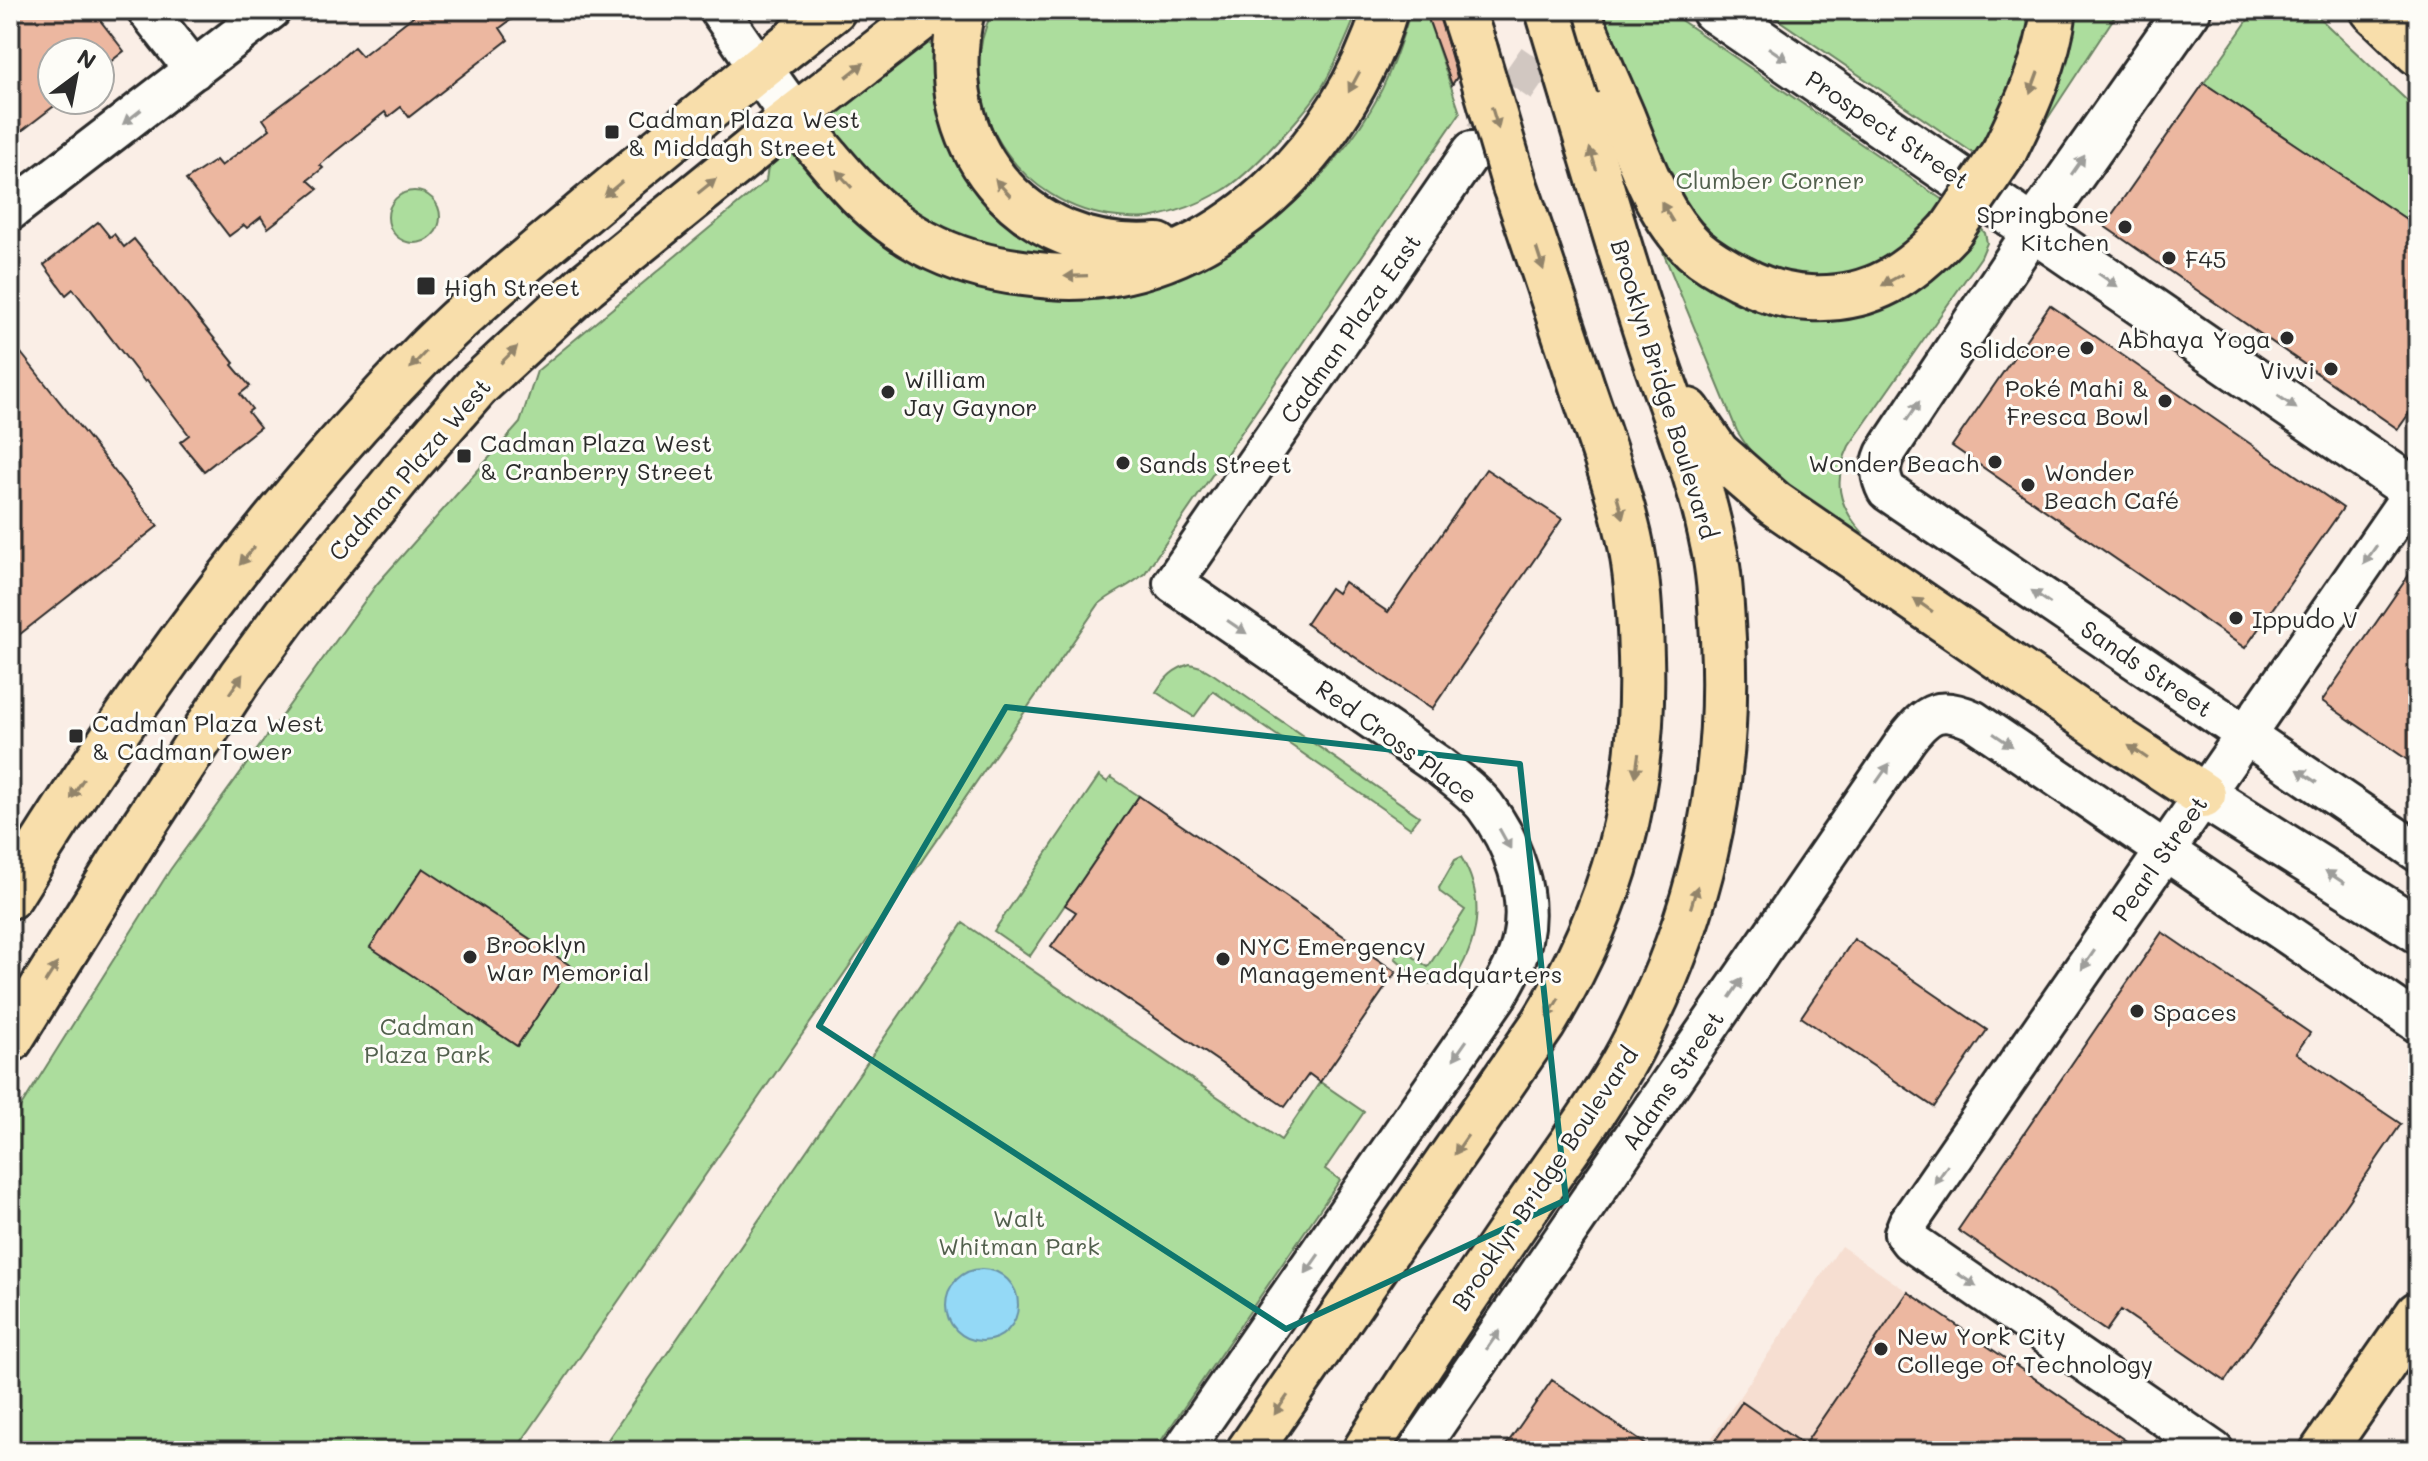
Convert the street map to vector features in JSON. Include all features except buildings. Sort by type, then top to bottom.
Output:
[{"type":"main road","points":[[10,896],[75,791],[167,657],[212,598],[358,424],[430,347],[487,294],[833,10]]},
{"type":"main road","name":"Cadman Plaza West","points":[[10,1040],[145,822],[241,676],[285,616],[477,386],[552,314],[610,265],[932,10]]},
{"type":"main road","points":[[962,10],[955,64],[960,107],[980,156],[1003,189],[1024,209],[1078,238],[1106,244],[1151,246],[1204,240]]},
{"type":"main road","points":[[759,68],[832,166],[856,192],[889,221],[924,243],[962,259],[1003,270],[1071,277],[1105,274],[1140,267],[1204,240],[1255,206],[1285,179],[1310,151],[1347,95],[1376,38],[1385,10]]},
{"type":"main road","points":[[1249,1451],[1503,1084],[1575,970],[1605,901],[1628,820],[1639,749],[1640,622],[1629,538],[1604,450],[1515,186],[1462,10]]},
{"type":"main road","name":"Brooklyn Bridge Boulevard","points":[[1365,1451],[1438,1336],[1597,1106],[1629,1053],[1679,944],[1703,869],[1717,797],[1725,672],[1714,546],[1696,474],[1651,347],[1548,10]]},
{"type":"main road","points":[[1577,10],[1646,172],[1670,219],[1687,240],[1700,254],[1765,290],[1800,297],[1838,299],[1858,295],[1897,279],[1951,230],[2004,152],[2035,81],[2054,10]]},
{"type":"main road","name":"Prospect Street","points":[[1714,10],[2417,490]]},
{"type":"main road","points":[[2034,229],[2188,10]]},
{"type":"main road","points":[[2373,10],[2418,53]]},
{"type":"main road","points":[[1651,347],[1696,426],[1717,453],[1774,503],[2121,741],[2418,930]]},
{"type":"main road","points":[[2323,1451],[2418,1314]]},
{"type":"street","points":[[147,10],[194,70]]},
{"type":"street","points":[[10,211],[271,10]]},
{"type":"street","points":[[719,10],[759,68]]},
{"type":"street","name":"Cadman Plaza East","points":[[1173,583],[1472,151]]},
{"type":"street","name":"Sands Street","points":[[2034,229],[1885,454],[1880,466],[1881,480],[1887,491],[2418,852]]},
{"type":"street","name":"Pearl Street","points":[[2214,1451],[1910,1241],[1904,1233],[2164,850],[2417,490]]},
{"type":"street","name":"Red Cross Place","points":[[1173,583],[1463,785],[1484,805],[1510,849],[1520,874],[1525,918],[1516,961],[1497,996],[1182,1451]]},
{"type":"street","name":"Adams Street","points":[[1417,1451],[1921,721],[1945,711],[1973,720],[2164,850]]},
{"type":"street","points":[[2164,850],[2418,1023]]},
{"type":"highlighted area","points":[[1006,707],[1520,764],[1566,1200],[1286,1329],[819,1026]]},
{"type":"shaded area","name":"New York City College of Technology","points":[[1841,1246],[1908,1292],[2141,1451],[1703,1451]]},
{"type":"green space","points":[[993,10],[1358,10],[1325,82],[1293,124],[1262,157],[1234,183],[1214,195],[1172,213],[1141,219],[1083,210],[1051,194],[1023,172],[1002,145],[986,114],[979,80],[981,45]]},
{"type":"green space","name":"Cadman Plaza Park","points":[[1411,10],[1425,10],[1460,113],[1145,573],[1099,604],[515,1451],[10,1451],[10,1124],[170,870],[377,584],[520,423],[537,371],[766,181],[769,159],[788,143],[831,196],[853,217],[963,283],[1026,296],[1090,300],[1151,288],[1189,273],[1260,231],[1321,176],[1377,99],[1394,62]]},
{"type":"green space","name":"Clumber Corner","points":[[1607,10],[1666,10],[1950,205],[1899,254],[1862,270],[1837,276],[1790,275],[1747,258],[1726,246],[1688,215],[1598,24]]},
{"type":"green space","name":"Clumber Corner","points":[[1764,10],[2038,10],[2030,48],[1982,159]]},
{"type":"green space","points":[[2070,10],[2119,10],[2021,159]]},
{"type":"green space","points":[[2255,10],[2311,10],[2418,111],[2418,227],[2204,83]]},
{"type":"green space","points":[[922,41],[932,46],[942,120],[960,165],[988,203],[1024,236],[1045,249],[1044,252],[991,246],[940,225],[873,175],[839,137],[833,126],[832,114]]},
{"type":"green space","points":[[414,191],[432,199],[440,217],[432,235],[414,243],[396,235],[388,217],[396,199]]},
{"type":"green space","name":"Clumber Corner","points":[[1651,223],[1688,267],[1728,299],[1750,310],[1802,319],[1833,318],[1979,226],[1985,233],[1987,243],[1981,257],[1849,446],[1844,458],[1840,492],[1854,523],[1863,533],[1859,538],[1776,479],[1737,431]]},
{"type":"green space","points":[[1190,664],[1213,674],[1419,816],[1410,828],[1213,691],[1194,717],[1156,692],[1170,674]]},
{"type":"green space","points":[[1099,776],[1107,782],[1111,777],[1139,796],[1030,956],[994,931]]},
{"type":"green space","points":[[1461,857],[1469,873],[1476,906],[1476,922],[1468,954],[1451,984],[1411,983],[1414,975],[1395,958],[1401,948],[1428,967],[1465,910],[1440,892],[1439,888],[1455,860]]},
{"type":"green space","name":"Walt Whitman Park","points":[[963,923],[1281,1140],[1320,1082],[1364,1112],[1325,1169],[1340,1180],[1154,1451],[600,1451]]},
{"type":"water","points":[[975,1269],[989,1269],[1008,1279],[1018,1298],[1018,1312],[1008,1331],[989,1341],[975,1341],[956,1331],[946,1312],[946,1298],[956,1279]]},
{"type":"tunnel","points":[[1483,136],[1569,12]]},
{"type":"place","name":"Cadman Plaza West & Middagh Street","points":[[612,132]]},
{"type":"place","name":"Springbone Kitchen","points":[[2125,227]]},
{"type":"place","name":"F45","points":[[2169,258]]},
{"type":"place","name":"High Street","points":[[426,286]]},
{"type":"place","name":"Abhaya Yoga","points":[[2287,338]]},
{"type":"place","name":"Solidcore","points":[[2087,348]]},
{"type":"place","name":"Vivvi","points":[[2331,369]]},
{"type":"place","name":"William Jay Gaynor","points":[[888,392]]},
{"type":"place","name":"Poké Mahi & Fresca Bowl","points":[[2165,401]]},
{"type":"place","name":"Cadman Plaza West & Cranberry Street","points":[[464,456]]},
{"type":"place","name":"Wonder Beach","points":[[1995,462]]},
{"type":"place","name":"Sands Street","points":[[1123,463]]},
{"type":"place","name":"Wonder Beach Café","points":[[2028,485]]},
{"type":"place","name":"Ippudo V","points":[[2236,618]]},
{"type":"place","name":"Cadman Plaza West & Cadman Tower","points":[[76,736]]},
{"type":"place","name":"Brooklyn War Memorial","points":[[470,957]]},
{"type":"place","name":"NYC Emergency Management Headquarters","points":[[1223,959]]},
{"type":"place","name":"Spaces","points":[[2137,1011]]},
{"type":"place","name":"New York City College of Technology","points":[[1881,1349]]}]
